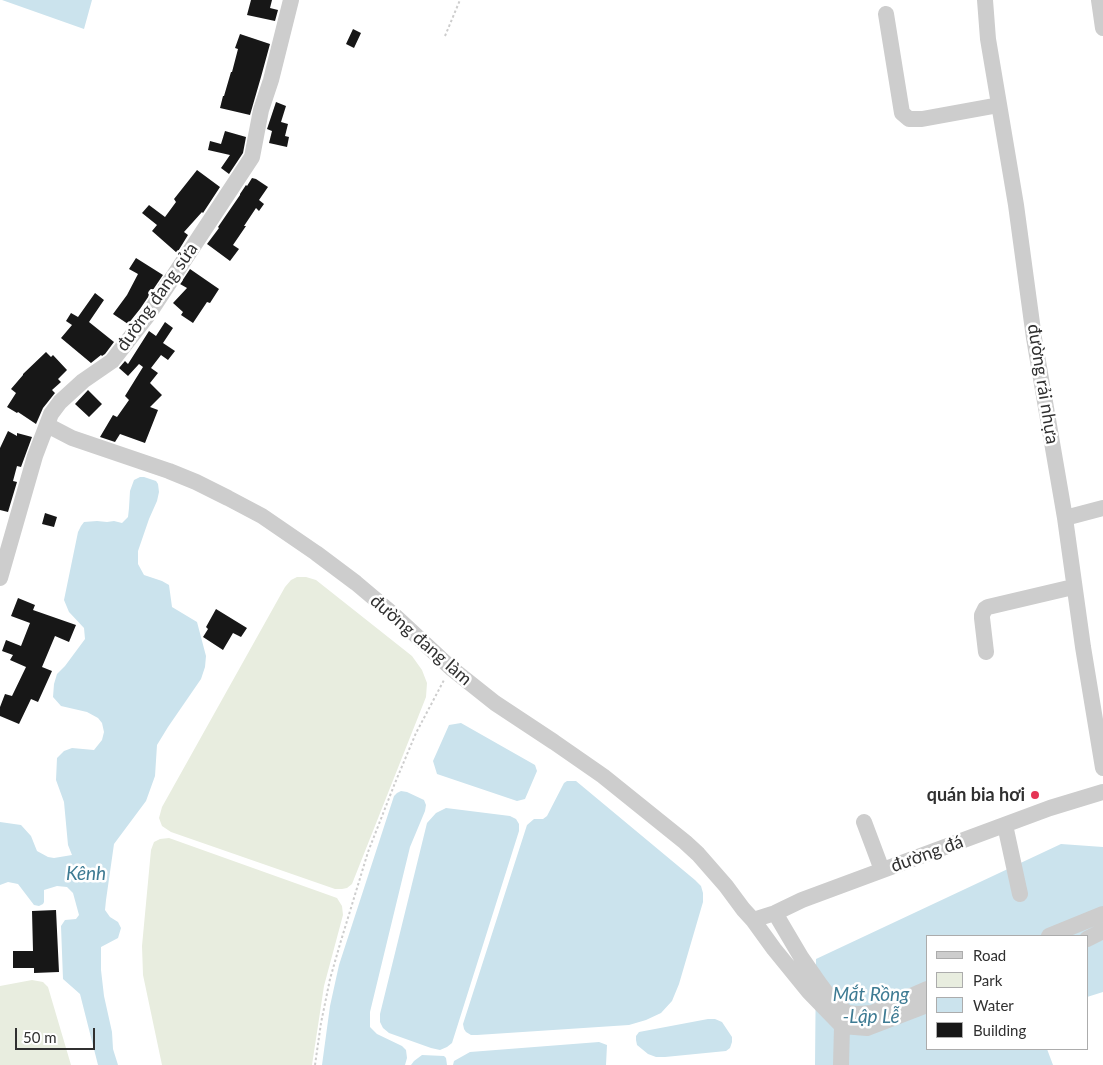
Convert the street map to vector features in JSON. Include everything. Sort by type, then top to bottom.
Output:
[{"type":"lane","name":"đường đang sửa","points":[[0,578],[35,456],[51,414],[60,402],[83,381],[112,361],[148,315],[252,157],[261,110],[271,80],[291,0]]},
{"type":"lane","name":"đường rải nhựa","points":[[985,0],[988,39],[1016,205],[1034,338],[1103,768]]},
{"type":"lane","points":[[1099,0],[1103,28]]},
{"type":"lane","points":[[886,14],[902,113],[909,119],[922,119],[999,105]]},
{"type":"lane","name":"đường đang làm","points":[[47,425],[72,438],[162,468],[196,482],[262,516],[316,553],[356,583],[451,668],[495,703],[603,776],[685,842],[726,886],[809,992],[845,1019]]},
{"type":"lane","points":[[1064,518],[1103,508]]},
{"type":"lane","points":[[986,652],[982,618],[985,609],[1074,587]]},
{"type":"lane","name":"đường đá","points":[[753,920],[775,913],[790,904],[1050,808],[1103,792]]},
{"type":"lane","points":[[864,822],[882,870]]},
{"type":"lane","points":[[1005,826],[1020,894]]},
{"type":"lane","points":[[775,913],[801,957],[845,1019],[867,1028],[926,1005]]},
{"type":"lane","points":[[1051,935],[1103,914]]},
{"type":"lane","points":[[1088,938],[1103,931]]},
{"type":"lane","points":[[845,1019],[858,1014],[872,1013],[926,989]]},
{"type":"lane","points":[[841,1065],[845,1019]]},
{"type":"path","points":[[445,36],[460,0]]},
{"type":"path","points":[[315,1065],[330,979],[368,852],[416,733],[451,668]]},
{"type":"green space","points":[[297,577],[316,580],[412,656],[422,670],[427,683],[426,697],[352,884],[342,889],[335,889],[171,832],[162,826],[159,818],[162,807],[285,587],[291,580]]},
{"type":"green space","points":[[169,838],[337,898],[342,906],[343,915],[324,986],[312,1065],[162,1065],[143,975],[142,946],[151,850],[154,842]]},
{"type":"green space","points":[[32,980],[43,982],[48,987],[71,1065],[0,1065],[0,986]]},
{"type":"water","points":[[2,0],[92,0],[84,29]]},
{"type":"water","name":"Kênh","points":[[140,477],[156,481],[159,492],[138,551],[138,564],[144,575],[169,585],[172,607],[197,622],[206,656],[201,679],[157,745],[155,776],[146,801],[114,844],[105,910],[110,917],[118,922],[121,928],[118,938],[101,947],[101,970],[104,996],[112,1032],[113,1049],[118,1065],[98,1065],[80,994],[63,979],[61,926],[65,920],[76,919],[79,915],[73,893],[67,887],[57,886],[44,890],[44,902],[39,906],[34,905],[18,884],[8,882],[0,885],[0,822],[21,825],[31,836],[37,851],[48,857],[72,855],[68,845],[64,802],[56,780],[57,758],[64,751],[72,748],[94,750],[102,740],[104,732],[102,723],[98,718],[87,712],[61,706],[53,697],[57,674],[85,639],[84,628],[69,612],[64,600],[78,532],[81,526],[84,522],[97,521],[122,523],[128,517],[130,491],[134,480]]},
{"type":"water","points":[[461,723],[535,765],[537,771],[525,799],[517,801],[437,774],[433,761],[449,725]]},
{"type":"water","points":[[576,781],[701,886],[703,902],[679,984],[672,1001],[661,1013],[629,1025],[471,1035],[466,1032],[463,1024],[527,825],[534,819],[543,819],[547,816],[564,783]]},
{"type":"water","points":[[401,791],[424,800],[426,805],[410,847],[370,1012],[370,1027],[377,1034],[402,1046],[406,1050],[407,1058],[405,1065],[322,1065],[330,1006],[339,965],[394,796]]},
{"type":"water","points":[[446,808],[510,816],[516,819],[519,824],[519,831],[452,1043],[440,1050],[389,1033],[380,1022],[380,1014],[427,823],[436,813]]},
{"type":"water","name":"Mắt Rồng -Lập Lễ","points":[[1061,844],[1103,847],[1103,992],[1088,997],[1088,935],[926,935],[926,1050],[1047,1050],[1053,1065],[815,1065],[816,959]]},
{"type":"water","points":[[708,1019],[722,1022],[732,1037],[730,1048],[726,1051],[656,1057],[648,1054],[637,1045],[636,1036],[639,1032]]},
{"type":"water","points":[[599,1042],[607,1045],[606,1065],[453,1065],[454,1061],[470,1052]]},
{"type":"water","points":[[422,1055],[444,1056],[447,1065],[411,1065]]},
{"type":"building","points":[[251,0],[272,0],[270,8],[278,10],[275,21],[247,15]]},
{"type":"building","points":[[353,29],[361,33],[354,48],[346,44]]},
{"type":"building","points":[[240,34],[270,44],[250,115],[220,108],[232,72],[238,49],[235,48]]},
{"type":"building","points":[[276,102],[286,106],[281,122],[288,124],[285,136],[289,137],[287,147],[269,143],[272,131],[267,129]]},
{"type":"building","points":[[225,131],[246,137],[243,153],[229,174],[221,168],[230,155],[208,150],[210,141],[221,144]]},
{"type":"building","points":[[197,170],[220,187],[203,213],[184,232],[188,235],[177,253],[152,231],[157,225],[142,213],[149,205],[165,217],[176,202],[174,199]]},
{"type":"building","points":[[252,178],[268,187],[259,200],[264,204],[259,211],[256,208],[244,226],[246,226],[233,245],[239,249],[230,261],[207,244]]},
{"type":"building","points":[[136,258],[163,275],[128,324],[113,314],[127,295],[138,274],[129,269]]},
{"type":"building","points":[[190,269],[219,289],[210,303],[207,302],[193,323],[181,315],[183,312],[173,303],[187,288],[180,284]]},
{"type":"building","points":[[95,293],[104,300],[89,322],[114,342],[105,354],[91,363],[61,338],[72,325],[66,321],[71,313],[78,317]]},
{"type":"building","points":[[165,322],[173,328],[163,343],[175,351],[168,360],[161,355],[151,368],[158,373],[150,383],[162,395],[150,407],[158,410],[145,443],[120,434],[115,442],[100,437],[113,415],[117,417],[129,400],[125,396],[143,367],[139,364],[128,376],[119,368],[125,361],[128,364],[149,331],[156,336]]},
{"type":"building","points":[[46,352],[51,357],[53,355],[67,370],[58,379],[61,382],[52,390],[55,393],[43,408],[36,424],[7,407],[16,393],[11,389],[23,374]]},
{"type":"building","points":[[88,390],[102,404],[89,417],[75,404]]},
{"type":"building","points":[[8,431],[17,436],[17,433],[32,437],[21,467],[17,466],[13,481],[17,482],[8,512],[0,510],[0,448]]},
{"type":"building","points":[[45,513],[57,517],[54,527],[42,524]]},
{"type":"building","points":[[18,598],[35,605],[33,610],[76,625],[69,642],[55,636],[42,667],[52,671],[38,702],[31,699],[19,724],[0,716],[0,707],[5,694],[12,696],[26,667],[10,660],[13,655],[2,651],[6,640],[21,646],[30,623],[11,616]]},
{"type":"building","points":[[216,609],[247,628],[241,637],[233,633],[223,650],[203,637]]},
{"type":"building","points":[[56,910],[59,972],[34,973],[34,968],[13,968],[13,951],[33,951],[32,911]]},
{"type":"place","name":"quán bia hơi","points":[[1035,795]]}]
